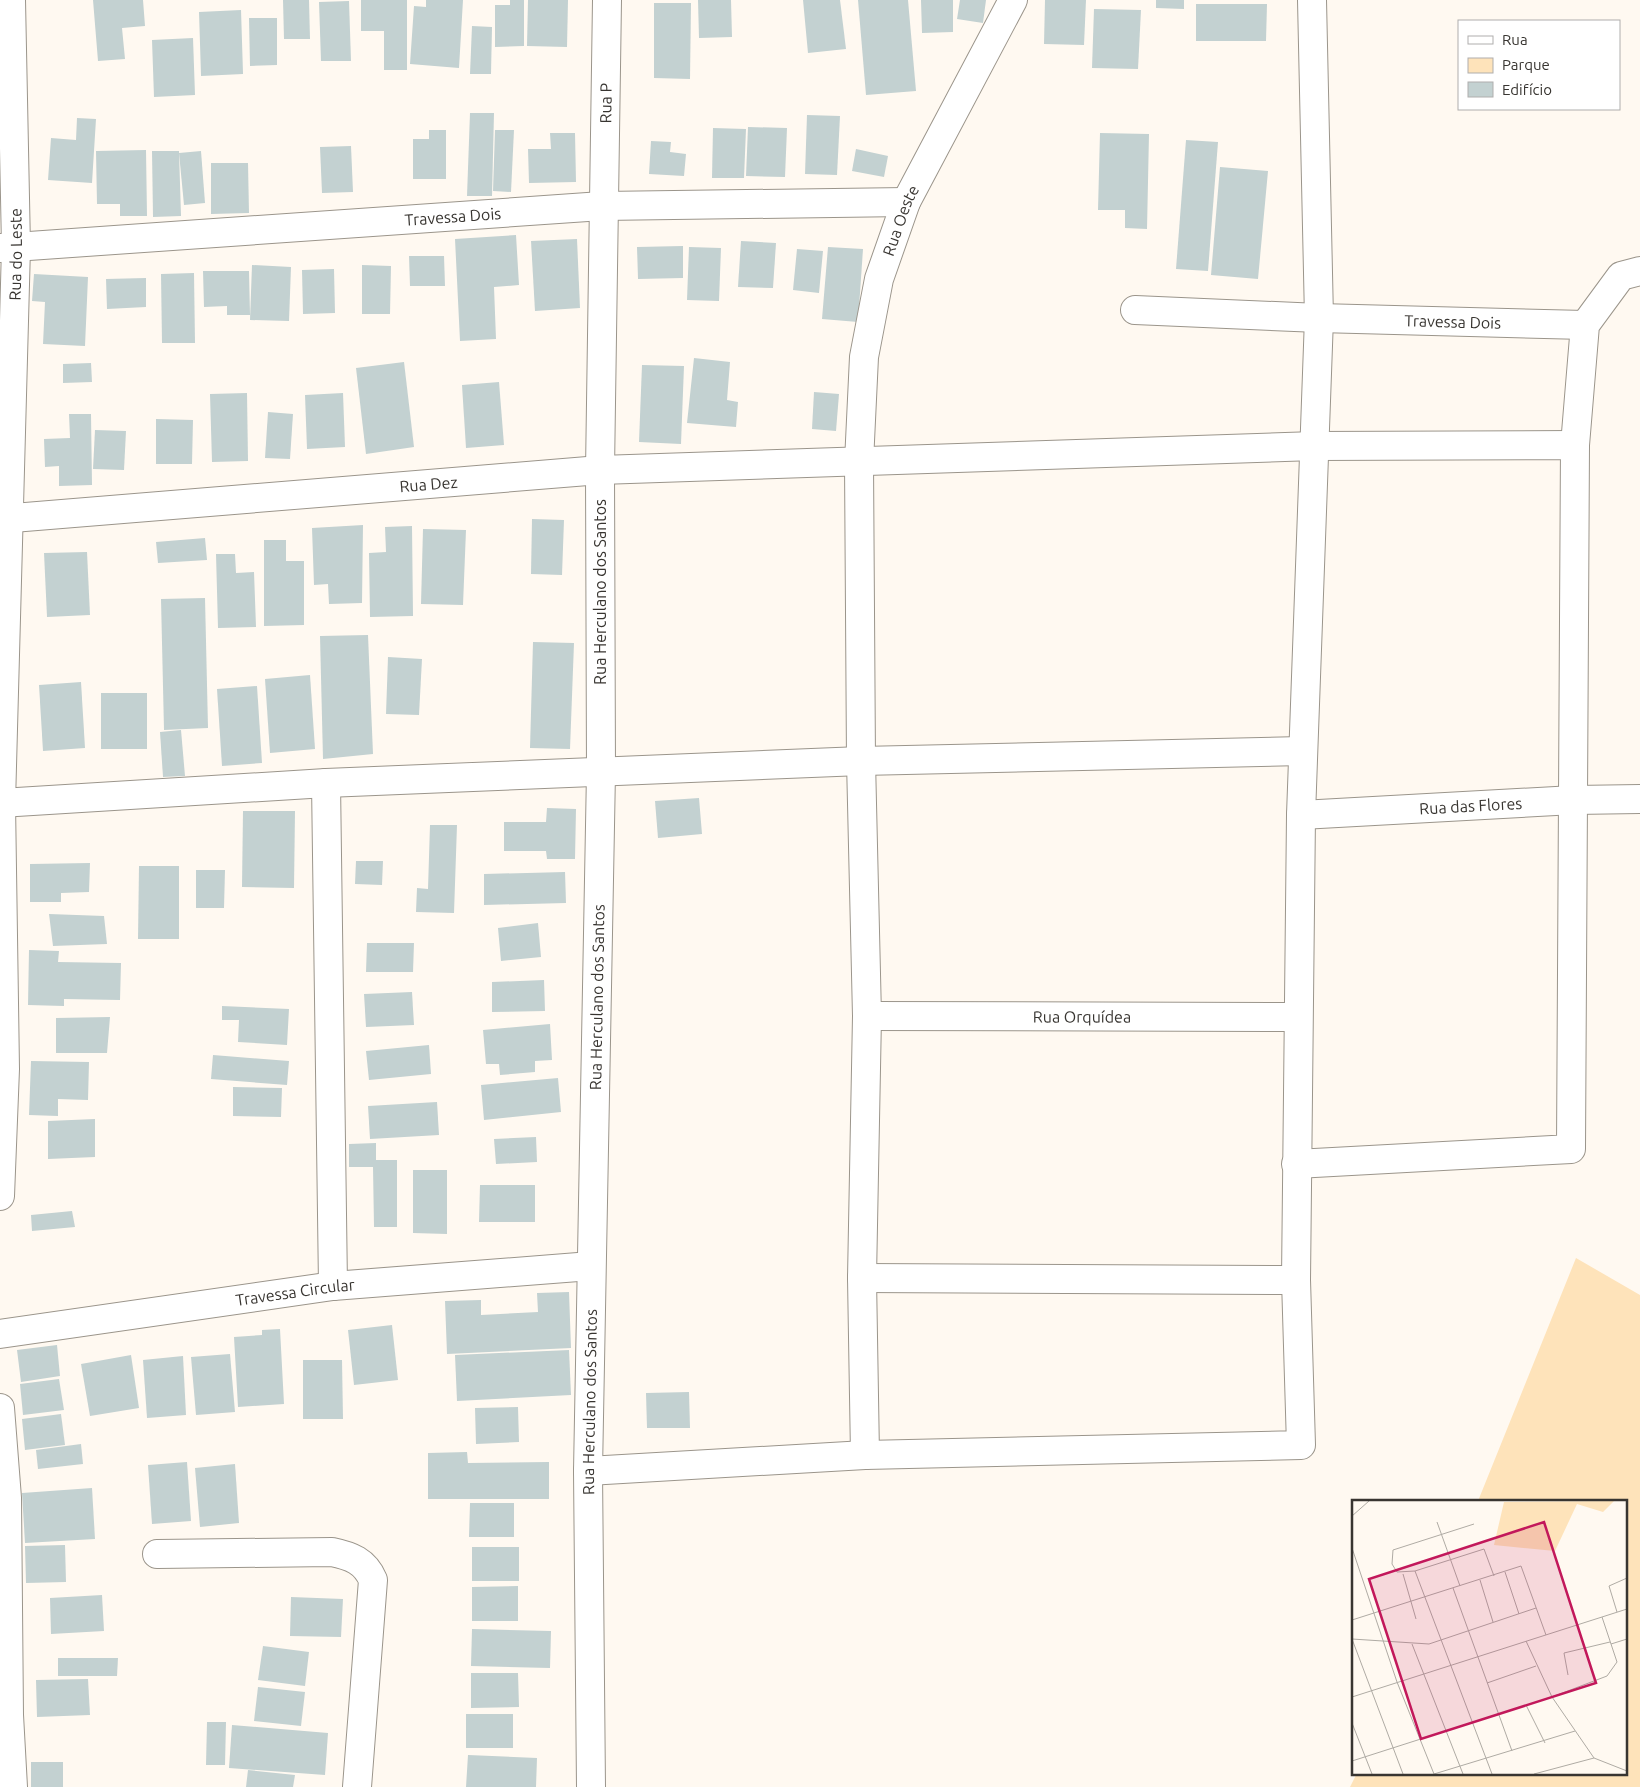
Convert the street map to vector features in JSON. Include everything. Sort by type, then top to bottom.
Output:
[{"type":"street","name":"Rua do Leste","points":[[0,1196],[3,1069],[1,803],[11,0]]},
{"type":"street","name":"Rua P","points":[[602,206],[607,0]]},
{"type":"street","name":"Rua Oeste","points":[[865,1455],[862,1278],[867,1016],[861,761],[859,462],[866,347],[878,279],[906,202],[1013,0]]},
{"type":"street","points":[[588,1471],[865,1455],[1301,1445],[1296,1280],[1296,1164],[1302,751],[1319,318],[1312,0]]},
{"type":"street","name":"Travessa Dois","points":[[8,247],[602,206],[906,202]]},
{"type":"street","name":"Rua Herculano dos Santos","points":[[590,1787],[588,1471],[601,772],[600,470],[602,206]]},
{"type":"street","points":[[1296,1164],[1571,1149],[1575,445],[1584,325],[1621,276],[1640,271]]},
{"type":"street","name":"Travessa Dois","points":[[1135,310],[1319,318],[1584,325]]},
{"type":"street","name":"Rua Dez","points":[[4,519],[600,470],[1315,446],[1575,445]]},
{"type":"street","points":[[1,803],[326,783],[861,761],[1302,751]]},
{"type":"street","points":[[326,783],[334,1286]]},
{"type":"street","name":"Rua das Flores","points":[[1301,815],[1574,800],[1640,799]]},
{"type":"street","name":"Rua Orquídea","points":[[867,1016],[1298,1017]]},
{"type":"street","name":"Travessa Circular","points":[[0,1334],[334,1286],[591,1266]]},
{"type":"street","points":[[862,1278],[1296,1280]]},
{"type":"street","points":[[0,1408],[7,1498],[9,1715],[13,1787]]},
{"type":"street","points":[[157,1554],[332,1552],[350,1556],[368,1569],[373,1580],[357,1787]]},
{"type":"green space","points":[[1576,1258],[1640,1295],[1640,1787],[1350,1787],[1356,1774],[1628,1774],[1628,1500],[1478,1500]]},
{"type":"building","points":[[93,0],[143,0],[145,26],[122,28],[125,59],[98,61]]},
{"type":"building","points":[[283,0],[309,0],[310,39],[284,39]]},
{"type":"building","points":[[361,0],[407,0],[407,70],[384,70],[384,31],[361,31]]},
{"type":"building","points":[[426,0],[463,0],[459,68],[410,64],[414,6],[426,7]]},
{"type":"building","points":[[510,0],[524,0],[524,46],[495,47],[495,5],[510,5]]},
{"type":"building","points":[[528,0],[568,0],[567,47],[527,46]]},
{"type":"building","points":[[698,0],[731,0],[732,37],[699,38]]},
{"type":"building","points":[[803,0],[840,0],[846,49],[808,53]]},
{"type":"building","points":[[858,0],[908,0],[916,91],[866,95]]},
{"type":"building","points":[[921,0],[953,0],[953,32],[922,33]]},
{"type":"building","points":[[960,0],[986,0],[983,23],[957,19]]},
{"type":"building","points":[[1045,0],[1086,0],[1084,45],[1044,44]]},
{"type":"building","points":[[1156,0],[1184,0],[1184,9],[1156,8]]},
{"type":"building","points":[[349,1],[351,61],[321,61],[319,2]]},
{"type":"building","points":[[654,3],[691,3],[690,79],[654,78]]},
{"type":"building","points":[[1196,4],[1267,4],[1266,41],[1196,41]]},
{"type":"building","points":[[1094,9],[1141,10],[1138,69],[1092,68]]},
{"type":"building","points":[[241,10],[243,74],[201,76],[199,12]]},
{"type":"building","points":[[249,18],[277,18],[277,65],[250,66]]},
{"type":"building","points":[[472,26],[492,27],[491,74],[470,74]]},
{"type":"building","points":[[193,38],[195,95],[154,97],[152,40]]},
{"type":"building","points":[[470,113],[494,113],[492,196],[467,196]]},
{"type":"building","points":[[807,115],[840,116],[837,175],[805,174]]},
{"type":"building","points":[[77,118],[96,119],[92,183],[48,180],[51,138],[76,140]]},
{"type":"building","points":[[748,127],[787,128],[785,177],[746,176]]},
{"type":"building","points":[[713,128],[746,129],[744,178],[712,178]]},
{"type":"building","points":[[429,130],[446,130],[446,179],[413,179],[413,139],[429,139]]},
{"type":"building","points":[[495,130],[514,130],[511,192],[493,191]]},
{"type":"building","points":[[550,133],[575,133],[576,182],[529,183],[528,149],[551,149]]},
{"type":"building","points":[[1100,133],[1149,134],[1147,229],[1125,228],[1125,210],[1098,210]]},
{"type":"building","points":[[1186,140],[1218,142],[1208,271],[1176,269]]},
{"type":"building","points":[[651,141],[671,142],[670,152],[686,154],[684,176],[649,174]]},
{"type":"building","points":[[351,146],[353,192],[322,193],[320,147]]},
{"type":"building","points":[[856,149],[888,156],[884,177],[852,171]]},
{"type":"building","points":[[146,150],[147,216],[120,216],[120,204],[97,204],[96,151]]},
{"type":"building","points":[[152,151],[179,151],[181,216],[153,217]]},
{"type":"building","points":[[201,151],[205,203],[184,205],[179,153]]},
{"type":"building","points":[[211,163],[248,163],[249,213],[211,214]]},
{"type":"building","points":[[1220,167],[1268,171],[1258,279],[1211,275]]},
{"type":"building","points":[[516,235],[519,285],[494,287],[496,339],[460,341],[455,239]]},
{"type":"building","points":[[577,239],[580,308],[535,311],[531,241]]},
{"type":"building","points":[[741,241],[776,243],[773,288],[738,287]]},
{"type":"building","points":[[683,246],[683,278],[638,279],[637,247]]},
{"type":"building","points":[[689,247],[721,248],[719,301],[687,300]]},
{"type":"building","points":[[828,247],[863,249],[858,322],[822,319]]},
{"type":"building","points":[[797,249],[823,251],[819,293],[793,290]]},
{"type":"building","points":[[409,256],[444,256],[445,286],[410,286]]},
{"type":"building","points":[[252,265],[291,267],[289,321],[250,320]]},
{"type":"building","points":[[362,265],[391,266],[390,314],[362,314]]},
{"type":"building","points":[[334,269],[335,313],[303,314],[302,270]]},
{"type":"building","points":[[203,271],[249,271],[250,315],[227,315],[227,306],[204,307]]},
{"type":"building","points":[[194,273],[195,343],[162,343],[161,274]]},
{"type":"building","points":[[34,274],[88,277],[85,346],[43,344],[45,302],[32,301]]},
{"type":"building","points":[[146,278],[146,307],[107,309],[106,279]]},
{"type":"building","points":[[694,358],[730,362],[727,400],[738,402],[736,427],[687,423]]},
{"type":"building","points":[[404,362],[414,447],[366,454],[356,368]]},
{"type":"building","points":[[91,363],[92,382],[63,383],[63,364]]},
{"type":"building","points":[[642,365],[684,366],[681,444],[639,442]]},
{"type":"building","points":[[499,382],[504,445],[466,448],[462,385]]},
{"type":"building","points":[[814,392],[839,394],[836,431],[812,429]]},
{"type":"building","points":[[247,393],[248,461],[212,462],[210,394]]},
{"type":"building","points":[[343,393],[345,447],[307,449],[305,395]]},
{"type":"building","points":[[268,412],[293,414],[290,459],[265,458]]},
{"type":"building","points":[[69,414],[91,414],[92,485],[59,486],[59,466],[45,467],[44,439],[70,438]]},
{"type":"building","points":[[156,419],[193,420],[192,464],[156,464]]},
{"type":"building","points":[[95,430],[126,431],[124,470],[93,469]]},
{"type":"building","points":[[532,519],[564,520],[562,575],[531,574]]},
{"type":"building","points":[[363,525],[362,603],[329,604],[328,584],[314,585],[312,528]]},
{"type":"building","points":[[412,526],[413,616],[370,617],[369,553],[386,552],[385,527]]},
{"type":"building","points":[[423,529],[466,530],[463,605],[421,604]]},
{"type":"building","points":[[205,538],[207,560],[158,563],[156,542]]},
{"type":"building","points":[[264,540],[286,540],[286,561],[304,561],[304,625],[264,626]]},
{"type":"building","points":[[87,552],[90,615],[47,617],[44,553]]},
{"type":"building","points":[[216,554],[235,554],[236,573],[254,572],[256,627],[218,628]]},
{"type":"building","points":[[205,598],[208,728],[164,730],[161,599]]},
{"type":"building","points":[[368,635],[373,754],[323,759],[320,636]]},
{"type":"building","points":[[533,642],[574,643],[570,749],[530,748]]},
{"type":"building","points":[[388,657],[422,659],[419,715],[386,714]]},
{"type":"building","points":[[310,675],[315,749],[270,753],[265,679]]},
{"type":"building","points":[[81,682],[85,748],[43,751],[39,685]]},
{"type":"building","points":[[257,686],[262,763],[222,766],[217,689]]},
{"type":"building","points":[[101,693],[147,693],[147,749],[101,749]]},
{"type":"building","points":[[181,730],[185,776],[163,777],[160,732]]},
{"type":"building","points":[[699,798],[702,834],[658,838],[655,801]]},
{"type":"building","points":[[547,808],[576,809],[575,859],[547,859],[546,851],[504,851],[504,822],[546,822]]},
{"type":"building","points":[[243,811],[295,811],[294,888],[242,887]]},
{"type":"building","points":[[430,825],[457,825],[454,913],[416,912],[417,888],[428,889]]},
{"type":"building","points":[[356,861],[383,861],[382,885],[355,884]]},
{"type":"building","points":[[90,863],[89,892],[61,893],[61,902],[30,902],[30,864]]},
{"type":"building","points":[[139,866],[179,866],[179,939],[138,939]]},
{"type":"building","points":[[196,870],[225,870],[224,908],[196,908]]},
{"type":"building","points":[[565,872],[566,903],[484,905],[484,874]]},
{"type":"building","points":[[49,914],[104,916],[107,944],[53,946]]},
{"type":"building","points":[[538,923],[541,957],[501,961],[498,928]]},
{"type":"building","points":[[367,943],[414,943],[413,972],[366,972]]},
{"type":"building","points":[[29,950],[59,951],[58,962],[121,963],[120,1000],[64,999],[64,1006],[28,1005]]},
{"type":"building","points":[[544,980],[545,1011],[492,1012],[492,982]]},
{"type":"building","points":[[412,992],[414,1025],[366,1027],[364,994]]},
{"type":"building","points":[[222,1006],[289,1009],[287,1045],[238,1042],[239,1020],[222,1020]]},
{"type":"building","points":[[110,1017],[107,1053],[56,1053],[56,1018]]},
{"type":"building","points":[[550,1024],[552,1060],[535,1061],[535,1072],[500,1075],[499,1064],[486,1064],[483,1030]]},
{"type":"building","points":[[429,1045],[431,1074],[369,1080],[366,1051]]},
{"type":"building","points":[[213,1055],[289,1061],[287,1085],[211,1079]]},
{"type":"building","points":[[31,1061],[89,1062],[88,1100],[58,1099],[58,1116],[29,1115]]},
{"type":"building","points":[[558,1078],[561,1112],[484,1120],[481,1085]]},
{"type":"building","points":[[233,1087],[282,1088],[281,1117],[233,1116]]},
{"type":"building","points":[[437,1102],[439,1135],[370,1139],[368,1106]]},
{"type":"building","points":[[95,1119],[95,1157],[48,1159],[48,1121]]},
{"type":"building","points":[[536,1137],[537,1162],[496,1164],[494,1139]]},
{"type":"building","points":[[376,1143],[376,1160],[397,1160],[397,1227],[374,1227],[373,1167],[349,1167],[349,1144]]},
{"type":"building","points":[[413,1170],[447,1170],[447,1234],[413,1233]]},
{"type":"building","points":[[480,1185],[535,1185],[535,1222],[479,1222]]},
{"type":"building","points":[[72,1211],[75,1227],[32,1231],[31,1215]]},
{"type":"building","points":[[569,1292],[571,1348],[447,1354],[445,1301],[481,1300],[481,1315],[538,1312],[537,1293]]},
{"type":"building","points":[[392,1325],[398,1380],[354,1385],[348,1330]]},
{"type":"building","points":[[280,1329],[284,1404],[238,1407],[234,1337],[262,1335],[262,1330]]},
{"type":"building","points":[[57,1345],[60,1376],[21,1382],[17,1350]]},
{"type":"building","points":[[569,1350],[571,1395],[457,1401],[455,1355]]},
{"type":"building","points":[[230,1354],[235,1412],[196,1415],[191,1357]]},
{"type":"building","points":[[131,1355],[139,1408],[90,1416],[81,1364]]},
{"type":"building","points":[[183,1356],[186,1415],[147,1418],[143,1360]]},
{"type":"building","points":[[303,1360],[342,1360],[343,1419],[303,1419]]},
{"type":"building","points":[[59,1379],[64,1410],[23,1415],[20,1384]]},
{"type":"building","points":[[689,1392],[690,1428],[647,1428],[646,1393]]},
{"type":"building","points":[[518,1407],[519,1442],[476,1444],[475,1408]]},
{"type":"building","points":[[61,1414],[65,1445],[25,1450],[22,1419]]},
{"type":"building","points":[[81,1444],[83,1464],[38,1469],[36,1450]]},
{"type":"building","points":[[467,1452],[468,1463],[549,1462],[549,1499],[428,1499],[428,1453]]},
{"type":"building","points":[[187,1462],[191,1521],[152,1524],[148,1465]]},
{"type":"building","points":[[235,1464],[239,1523],[200,1527],[195,1468]]},
{"type":"building","points":[[92,1488],[95,1539],[25,1543],[22,1493]]},
{"type":"building","points":[[470,1503],[514,1503],[514,1537],[469,1537]]},
{"type":"building","points":[[65,1545],[66,1582],[26,1583],[25,1546]]},
{"type":"building","points":[[472,1547],[519,1547],[519,1581],[472,1581]]},
{"type":"building","points":[[518,1586],[518,1621],[472,1621],[472,1587]]},
{"type":"building","points":[[102,1595],[104,1631],[51,1634],[50,1598]]},
{"type":"building","points":[[291,1597],[343,1599],[341,1637],[290,1636]]},
{"type":"building","points":[[472,1629],[551,1631],[550,1668],[471,1666]]},
{"type":"building","points":[[263,1646],[309,1652],[305,1686],[258,1680]]},
{"type":"building","points":[[58,1658],[118,1658],[117,1676],[58,1676]]},
{"type":"building","points":[[471,1673],[518,1673],[519,1707],[471,1708]]},
{"type":"building","points":[[88,1679],[90,1715],[37,1717],[36,1680]]},
{"type":"building","points":[[258,1687],[305,1692],[301,1726],[254,1721]]},
{"type":"building","points":[[466,1714],[513,1714],[513,1748],[466,1748]]},
{"type":"building","points":[[207,1722],[226,1722],[225,1765],[206,1765]]},
{"type":"building","points":[[232,1725],[328,1733],[325,1775],[229,1768]]},
{"type":"building","points":[[468,1755],[537,1758],[536,1787],[466,1787]]},
{"type":"building","points":[[31,1762],[63,1762],[63,1787],[31,1787]]},
{"type":"building","points":[[248,1770],[295,1775],[293,1787],[246,1787]]}]
